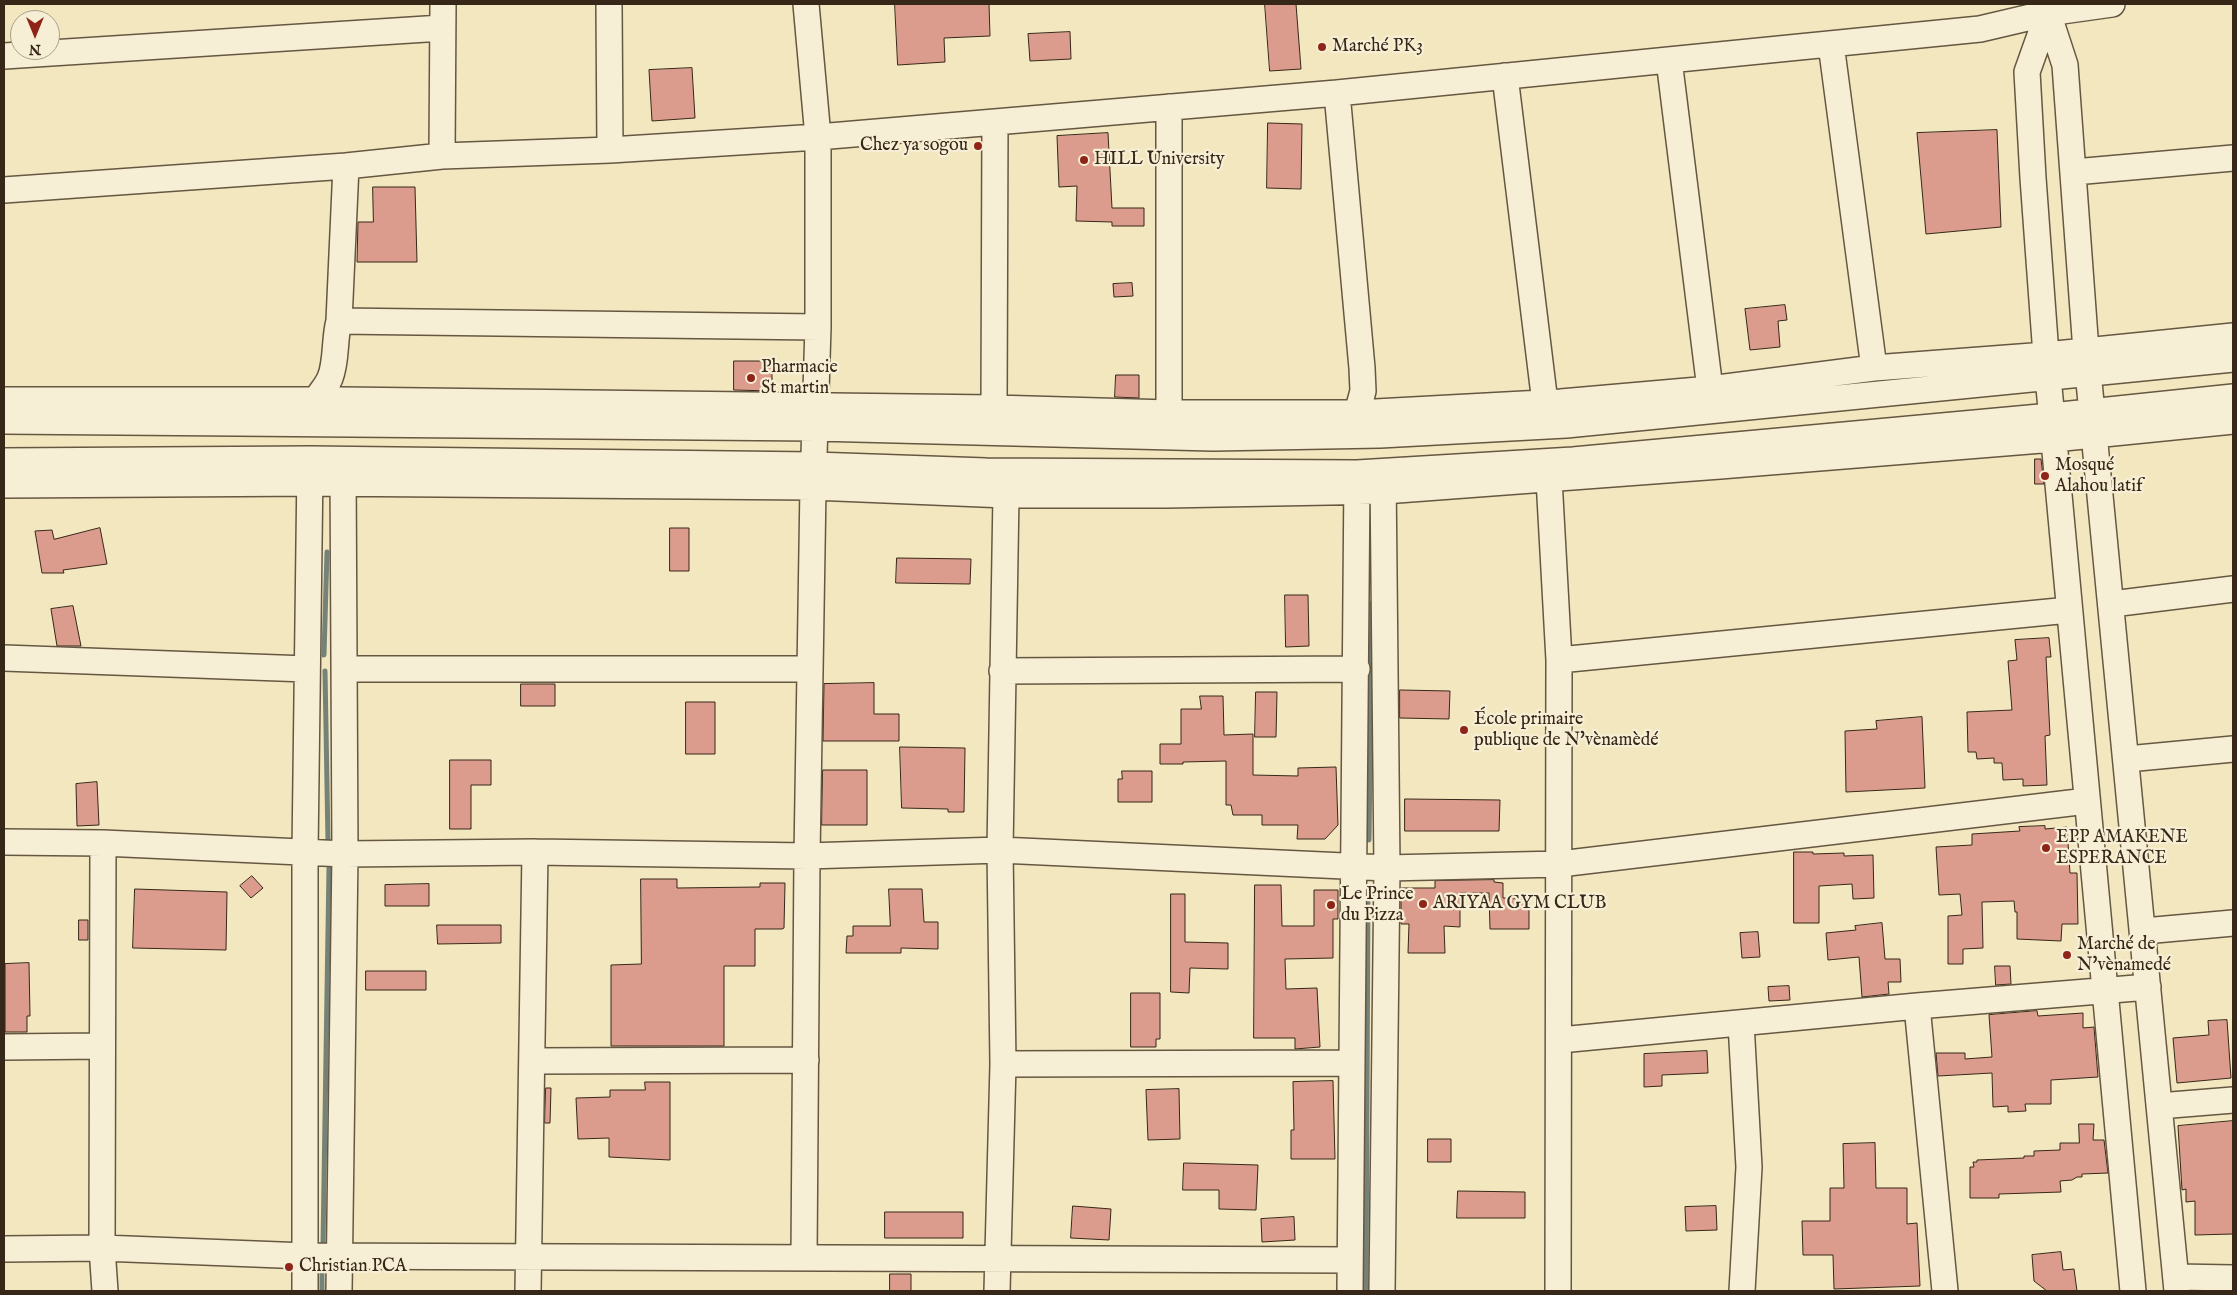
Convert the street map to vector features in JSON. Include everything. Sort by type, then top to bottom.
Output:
[{"type":"street","points":[[442,156],[443,4]]},
{"type":"street","points":[[609,4],[610,150]]},
{"type":"street","points":[[804,1257],[807,856],[818,327],[818,137],[806,4]]},
{"type":"street","points":[[4,190],[346,166],[442,156],[610,150],[818,137],[1337,93],[1980,29],[2048,8],[2112,4]]},
{"type":"street","points":[[2048,8],[2065,65],[2088,362],[2144,931],[2158,1106],[2177,1284],[2233,1278]]},
{"type":"street","points":[[2048,8],[2027,72],[2052,428],[2133,1291]]},
{"type":"street","points":[[4,56],[442,28]]},
{"type":"street","points":[[1831,44],[1874,368]]},
{"type":"street","points":[[1669,60],[1710,389]]},
{"type":"street","points":[[1505,76],[1545,403]]},
{"type":"street","points":[[1337,93],[1366,417],[1383,481],[1387,868],[1382,1291]]},
{"type":"street","points":[[1169,107],[1170,413]]},
{"type":"street","points":[[994,408],[995,122]]},
{"type":"street","points":[[2074,172],[2233,158]]},
{"type":"street","points":[[305,1291],[305,852],[309,483],[312,411],[330,378],[339,320],[346,166]]},
{"type":"street","points":[[339,320],[818,327]]},
{"type":"street","points":[[2088,362],[2233,336]]},
{"type":"street","points":[[816,418],[994,408],[1366,417],[1566,425],[2047,366],[2088,362],[2233,359]]},
{"type":"street","points":[[4,400],[343,412],[816,418],[1213,438],[1366,417],[1710,389],[1874,368],[2047,366]]},
{"type":"street","points":[[330,378],[343,412],[345,854],[339,1291]]},
{"type":"street","points":[[814,476],[1006,495],[1166,495],[1357,482],[1549,479],[2094,423],[2233,397]]},
{"type":"street","points":[[4,422],[312,411]]},
{"type":"street","points":[[1350,1291],[1351,1063],[1357,668],[1357,482],[1366,417]]},
{"type":"street","points":[[2094,423],[2233,421]]},
{"type":"street","points":[[1383,481],[1573,460],[2052,428]]},
{"type":"street","points":[[4,461],[310,459],[343,472]]},
{"type":"street","points":[[4,485],[309,483],[343,472],[814,476],[986,471],[1357,482]]},
{"type":"street","points":[[1549,479],[1559,660],[1560,1040],[1558,1291]]},
{"type":"street","points":[[997,1291],[1003,1064],[1000,850],[1006,495]]},
{"type":"street","points":[[2112,604],[2233,589]]},
{"type":"street","points":[[1559,660],[2069,610]]},
{"type":"street","points":[[4,658],[307,669]]},
{"type":"street","points":[[344,669],[810,668]]},
{"type":"street","points":[[1002,671],[1357,668]]},
{"type":"street","points":[[2127,759],[2233,749]]},
{"type":"street","points":[[4,842],[103,843],[345,854],[535,852],[807,856],[1000,850],[1387,868],[1560,864],[2087,801]]},
{"type":"street","points":[[103,843],[102,1248],[105,1291]]},
{"type":"street","points":[[528,1291],[535,852]]},
{"type":"street","points":[[2144,931],[2233,923]]},
{"type":"street","points":[[1560,1040],[2105,989],[2148,987]]},
{"type":"street","points":[[1918,1006],[1945,1291]]},
{"type":"street","points":[[1741,1023],[1749,1167],[1742,1291]]},
{"type":"street","points":[[4,1047],[102,1046]]},
{"type":"street","points":[[533,1061],[806,1060]]},
{"type":"street","points":[[1003,1064],[1351,1063]]},
{"type":"street","points":[[2158,1106],[2233,1100]]},
{"type":"street","points":[[4,1249],[102,1248],[306,1256],[340,1254],[997,1260],[1350,1260]]},
{"type":"building","points":[[895,4],[989,4],[990,36],[944,38],[945,62],[898,65]]},
{"type":"building","points":[[1265,4],[1296,4],[1301,69],[1270,71]]},
{"type":"building","points":[[1070,32],[1071,59],[1030,61],[1028,34]]},
{"type":"building","points":[[692,68],[695,118],[652,121],[649,70]]},
{"type":"building","points":[[1268,123],[1302,124],[1301,189],[1267,188]]},
{"type":"building","points":[[1997,130],[2001,227],[1926,234],[1917,133]]},
{"type":"building","points":[[1108,133],[1112,208],[1144,208],[1144,226],[1112,226],[1112,222],[1076,221],[1077,186],[1059,187],[1057,136]]},
{"type":"building","points":[[373,187],[415,187],[417,262],[357,262],[358,222],[373,222]]},
{"type":"building","points":[[1132,283],[1133,296],[1114,297],[1113,284]]},
{"type":"building","points":[[1785,305],[1787,320],[1778,321],[1780,347],[1750,350],[1745,309]]},
{"type":"building","points":[[734,361],[772,361],[772,391],[734,390]]},
{"type":"building","points":[[1116,375],[1139,375],[1139,398],[1115,397]]},
{"type":"building","points":[[2035,459],[2041,459],[2044,484],[2035,484]]},
{"type":"building","points":[[100,528],[107,564],[63,570],[64,573],[42,573],[35,531],[52,530],[54,539]]},
{"type":"building","points":[[670,528],[689,528],[689,571],[670,571]]},
{"type":"building","points":[[897,558],[971,559],[970,584],[896,583]]},
{"type":"building","points":[[1285,595],[1308,595],[1309,646],[1286,647]]},
{"type":"building","points":[[73,606],[81,646],[57,646],[51,609]]},
{"type":"building","points":[[2049,638],[2051,657],[2046,657],[2050,735],[2045,736],[2047,785],[2023,786],[2023,779],[2003,780],[2002,763],[1994,763],[1994,758],[1977,759],[1976,752],[1968,752],[1967,712],[2012,710],[2008,661],[2017,660],[2015,640]]},
{"type":"building","points":[[874,683],[874,714],[899,714],[899,741],[823,741],[824,684]]},
{"type":"building","points":[[521,684],[555,684],[555,706],[521,706]]},
{"type":"building","points":[[1400,690],[1450,691],[1449,719],[1400,718]]},
{"type":"building","points":[[1256,692],[1277,692],[1276,737],[1255,737]]},
{"type":"building","points":[[1200,696],[1223,696],[1224,735],[1253,734],[1253,775],[1298,776],[1298,768],[1336,767],[1338,825],[1325,839],[1297,839],[1298,825],[1262,825],[1262,815],[1233,815],[1231,805],[1226,805],[1226,761],[1160,764],[1160,744],[1181,744],[1181,709],[1201,709]]},
{"type":"building","points":[[686,702],[715,702],[715,754],[686,754]]},
{"type":"building","points":[[1922,717],[1925,788],[1846,792],[1845,731],[1877,729],[1876,721]]},
{"type":"building","points":[[900,747],[965,748],[964,812],[948,812],[948,809],[902,808]]},
{"type":"building","points":[[450,760],[491,760],[491,785],[471,785],[471,829],[450,829]]},
{"type":"building","points":[[823,770],[867,770],[867,825],[822,825]]},
{"type":"building","points":[[1122,771],[1152,771],[1152,802],[1118,802],[1118,779],[1122,779]]},
{"type":"building","points":[[97,782],[99,825],[77,826],[76,784]]},
{"type":"building","points":[[1405,799],[1500,800],[1499,831],[1405,831]]},
{"type":"building","points":[[2045,826],[2045,829],[2067,827],[2070,873],[2077,873],[2078,924],[2062,924],[2061,941],[2017,939],[2017,912],[2015,912],[2014,901],[1982,902],[1983,948],[1963,949],[1963,964],[1948,964],[1948,916],[1962,915],[1960,894],[1939,895],[1936,847],[1972,845],[1972,834],[2020,831],[2019,827]]},
{"type":"building","points":[[1794,852],[1813,852],[1813,854],[1844,853],[1844,856],[1873,855],[1874,898],[1853,899],[1852,884],[1819,886],[1819,923],[1794,923]]},
{"type":"building","points":[[252,876],[263,888],[251,898],[240,886]]},
{"type":"building","points":[[641,879],[677,879],[677,888],[760,887],[760,883],[785,883],[784,928],[755,929],[755,966],[724,966],[724,1046],[611,1046],[611,965],[641,964]]},
{"type":"building","points":[[1494,880],[1494,882],[1503,883],[1503,898],[1529,898],[1529,929],[1490,929],[1489,893],[1460,893],[1460,927],[1444,926],[1445,953],[1408,953],[1409,924],[1401,924],[1401,888],[1435,888],[1435,881]]},
{"type":"building","points":[[429,884],[429,906],[385,906],[385,885]]},
{"type":"building","points":[[1255,885],[1281,885],[1282,926],[1314,926],[1314,890],[1338,890],[1338,919],[1333,919],[1333,958],[1285,959],[1286,989],[1317,988],[1320,1047],[1295,1049],[1295,1038],[1254,1038]]},
{"type":"building","points":[[135,889],[227,892],[226,950],[133,948]]},
{"type":"building","points":[[889,889],[922,889],[924,922],[938,922],[938,949],[901,948],[901,953],[846,953],[847,936],[853,936],[853,926],[890,926]]},
{"type":"building","points":[[1171,894],[1185,894],[1185,942],[1228,943],[1228,969],[1190,968],[1189,993],[1171,992]]},
{"type":"building","points":[[79,920],[88,920],[88,940],[79,940]]},
{"type":"building","points":[[1882,923],[1885,959],[1900,959],[1901,982],[1888,982],[1889,994],[1862,997],[1859,957],[1828,960],[1826,933],[1856,930],[1855,926]]},
{"type":"building","points":[[437,925],[501,925],[501,943],[438,944]]},
{"type":"building","points":[[1758,932],[1760,957],[1742,958],[1740,933]]},
{"type":"building","points":[[29,963],[30,1016],[27,1016],[27,1032],[5,1032],[5,964]]},
{"type":"building","points":[[1995,966],[2010,966],[2011,984],[1996,985]]},
{"type":"building","points":[[366,971],[426,971],[426,990],[366,990]]},
{"type":"building","points":[[1789,986],[1790,1000],[1769,1001],[1768,987]]},
{"type":"building","points":[[1131,993],[1160,993],[1160,1039],[1156,1039],[1156,1047],[1131,1047]]},
{"type":"building","points":[[2037,1011],[2038,1016],[2083,1013],[2083,1028],[2094,1027],[2098,1077],[2051,1080],[2051,1104],[2025,1104],[2026,1111],[2008,1112],[2008,1106],[1993,1107],[1992,1073],[1938,1076],[1936,1053],[1965,1053],[1965,1059],[1992,1057],[1989,1015]]},
{"type":"building","points":[[2227,1020],[2231,1078],[2177,1083],[2173,1038],[2209,1035],[2208,1021]]},
{"type":"building","points":[[1707,1051],[1708,1073],[1662,1075],[1662,1086],[1644,1087],[1644,1054]]},
{"type":"building","points":[[1333,1081],[1335,1159],[1291,1159],[1291,1130],[1294,1130],[1293,1082]]},
{"type":"building","points":[[645,1082],[670,1082],[670,1160],[609,1157],[609,1138],[578,1139],[576,1098],[610,1097],[610,1090],[645,1090]]},
{"type":"building","points":[[546,1088],[551,1088],[550,1123],[545,1123]]},
{"type":"building","points":[[1179,1089],[1180,1139],[1148,1140],[1146,1090]]},
{"type":"building","points":[[2233,1121],[2233,1234],[2195,1235],[2195,1201],[2186,1202],[2186,1189],[2182,1190],[2178,1126]]},
{"type":"building","points":[[2079,1124],[2094,1124],[2093,1140],[2104,1140],[2108,1173],[2082,1174],[2082,1177],[2060,1181],[2061,1192],[1999,1194],[1999,1198],[1970,1198],[1970,1167],[1974,1167],[1973,1162],[1977,1162],[1977,1160],[2024,1158],[2024,1156],[2034,1156],[2034,1151],[2060,1150],[2060,1143],[2079,1143]]},
{"type":"building","points":[[1428,1139],[1451,1139],[1451,1162],[1428,1162]]},
{"type":"building","points":[[1875,1143],[1876,1188],[1907,1188],[1907,1224],[1917,1223],[1920,1286],[1834,1289],[1833,1255],[1803,1255],[1802,1221],[1830,1221],[1830,1188],[1844,1188],[1843,1144]]},
{"type":"building","points":[[1184,1163],[1258,1165],[1256,1210],[1219,1209],[1219,1190],[1183,1190]]},
{"type":"building","points":[[1458,1191],[1525,1192],[1525,1218],[1457,1218]]},
{"type":"building","points":[[1073,1206],[1111,1209],[1109,1240],[1071,1238]]},
{"type":"building","points":[[1716,1206],[1717,1230],[1686,1231],[1685,1207]]},
{"type":"building","points":[[885,1212],[963,1212],[963,1238],[885,1238]]},
{"type":"building","points":[[1294,1217],[1295,1240],[1262,1242],[1261,1219]]},
{"type":"building","points":[[2061,1252],[2063,1270],[2074,1269],[2077,1291],[2047,1291],[2034,1281],[2032,1255]]},
{"type":"building","points":[[890,1274],[911,1274],[911,1291],[890,1291]]},
{"type":"waterway","points":[[324,655],[327,552]]},
{"type":"waterway","points":[[1369,840],[1372,603]]},
{"type":"waterway","points":[[325,671],[328,842]]},
{"type":"waterway","points":[[323,1244],[329,868]]},
{"type":"waterway","points":[[1366,1291],[1368,893]]},
{"type":"waterway","points":[[322,1273],[322,1291]]},
{"type":"place","name":"Marché PK3","points":[[1322,47]]},
{"type":"place","name":"Chez ya sogou","points":[[978,146]]},
{"type":"place","name":"HILL University","points":[[1084,160]]},
{"type":"place","name":"Pharmacie St martin","points":[[751,378]]},
{"type":"place","name":"Mosqué Alahou latif","points":[[2045,476]]},
{"type":"place","name":"École primaire publique de N'vènamèdé","points":[[1464,730]]},
{"type":"place","name":"EPP AMAKENE ESPERANCE","points":[[2046,848]]},
{"type":"place","name":"ARIYAA GYM CLUB","points":[[1423,904]]},
{"type":"place","name":"Le Prince du Pizza","points":[[1331,905]]},
{"type":"place","name":"Marché de N'vènamedé","points":[[2067,955]]},
{"type":"place","name":"Christian PCA","points":[[289,1267]]}]
